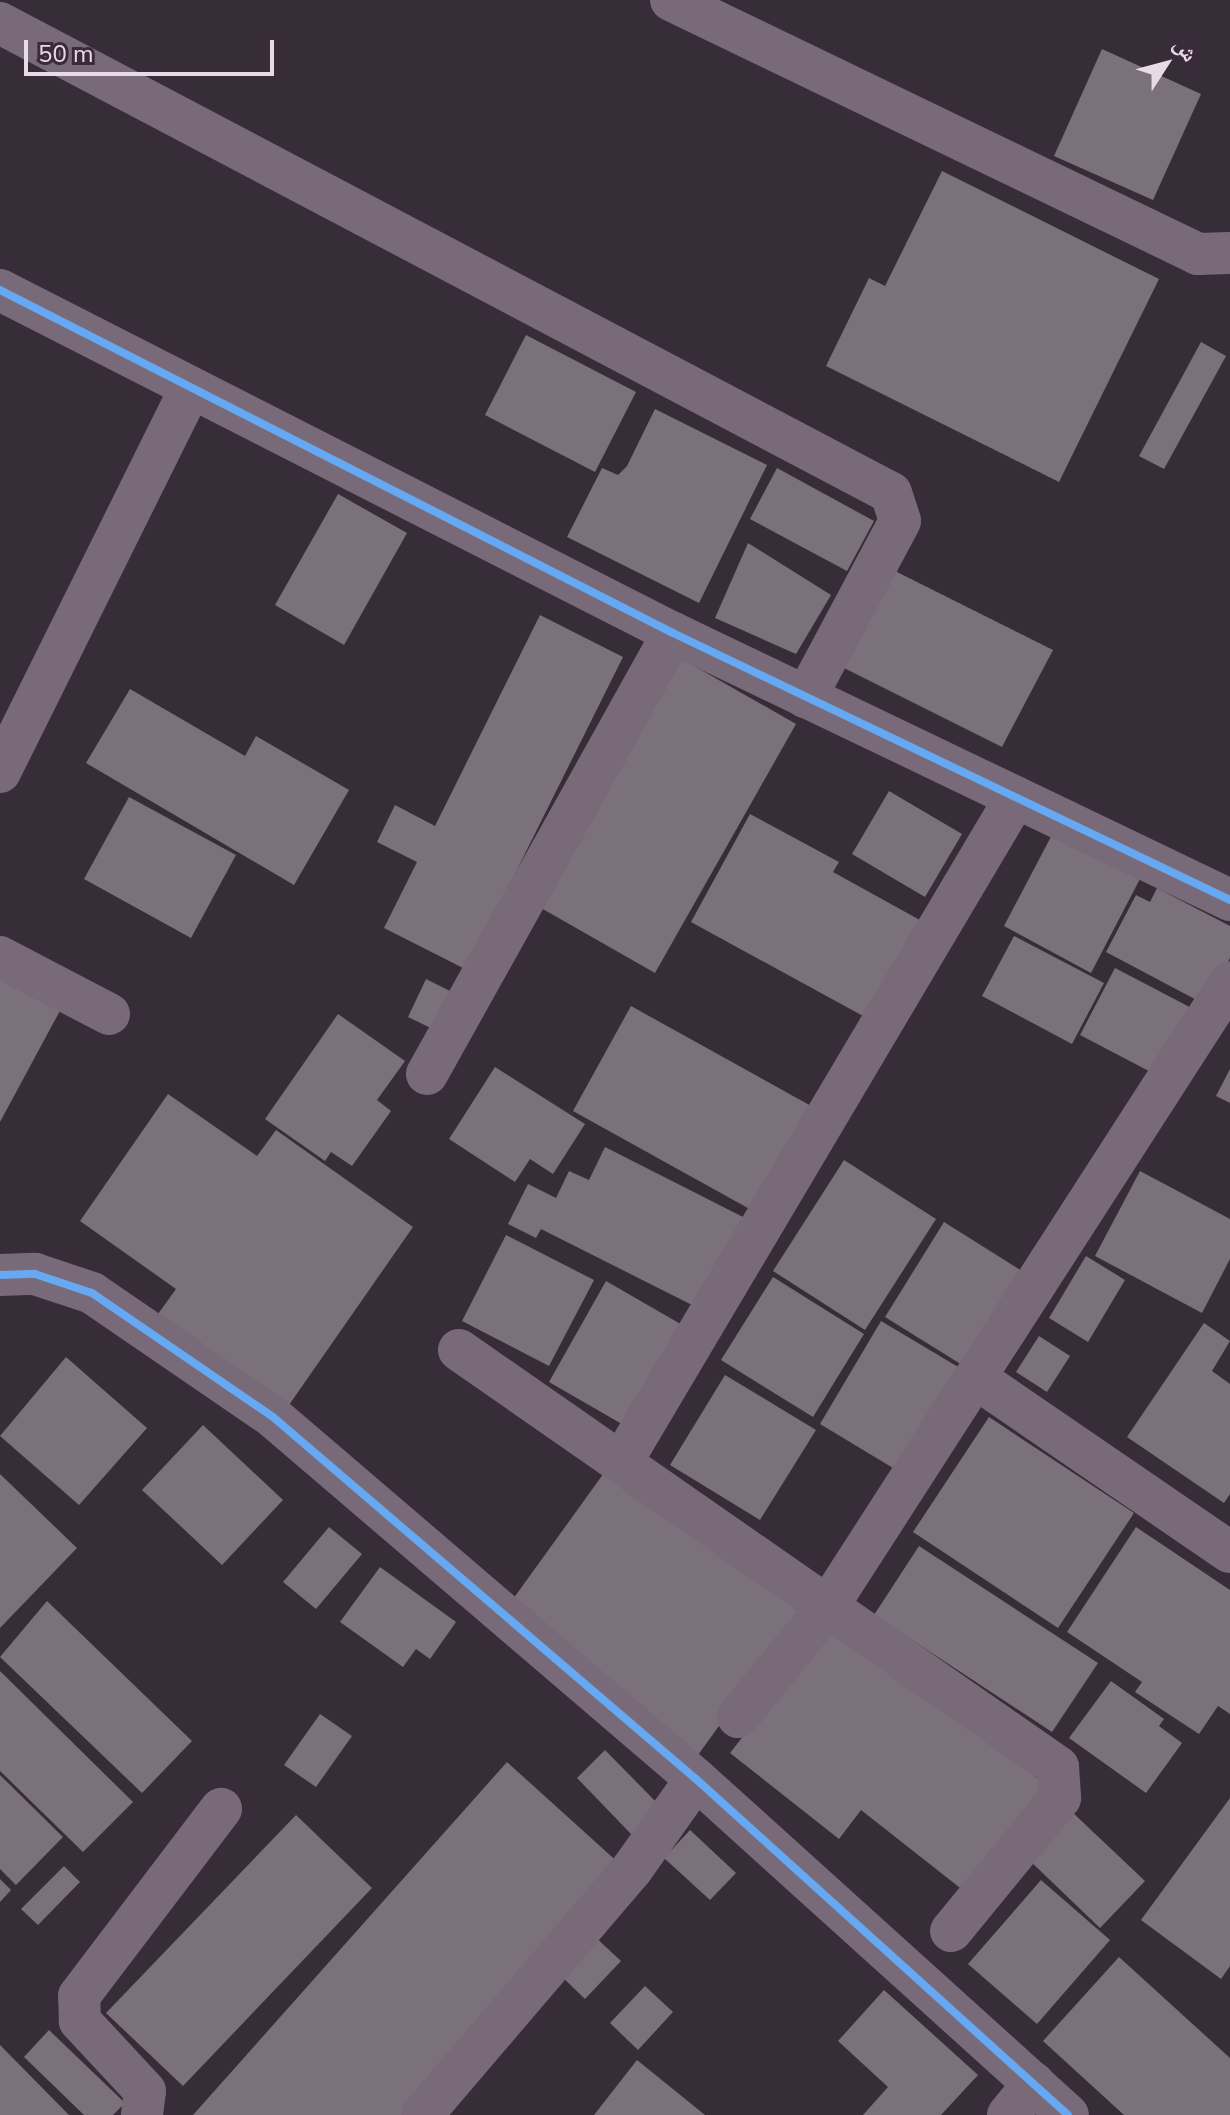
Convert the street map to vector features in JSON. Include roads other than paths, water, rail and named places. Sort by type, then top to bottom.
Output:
[{"type":"street","points":[[671,0],[720,11],[1198,254],[1230,253]]},
{"type":"street","points":[[0,23],[891,493],[900,521],[806,697]]},
{"type":"street","points":[[0,290],[673,633],[1230,900]]},
{"type":"street","points":[[0,772],[190,389]]},
{"type":"street","points":[[427,1074],[673,633]]},
{"type":"street","points":[[621,1463],[1016,797]]},
{"type":"street","points":[[0,957],[109,1014]]},
{"type":"street","points":[[738,1717],[828,1606],[1230,982]]},
{"type":"street","points":[[0,1275],[35,1274],[92,1293],[273,1417],[696,1779],[1068,2115]]},
{"type":"street","points":[[459,1350],[828,1606],[1063,1776],[1060,1798],[951,1931]]},
{"type":"street","points":[[977,1379],[1230,1552]]},
{"type":"street","points":[[422,2115],[632,1869],[696,1779]]},
{"type":"street","points":[[142,2115],[145,2091],[80,2021],[79,1996],[221,1809]]},
{"type":"street","points":[[1008,2115],[1034,2083]]}]
